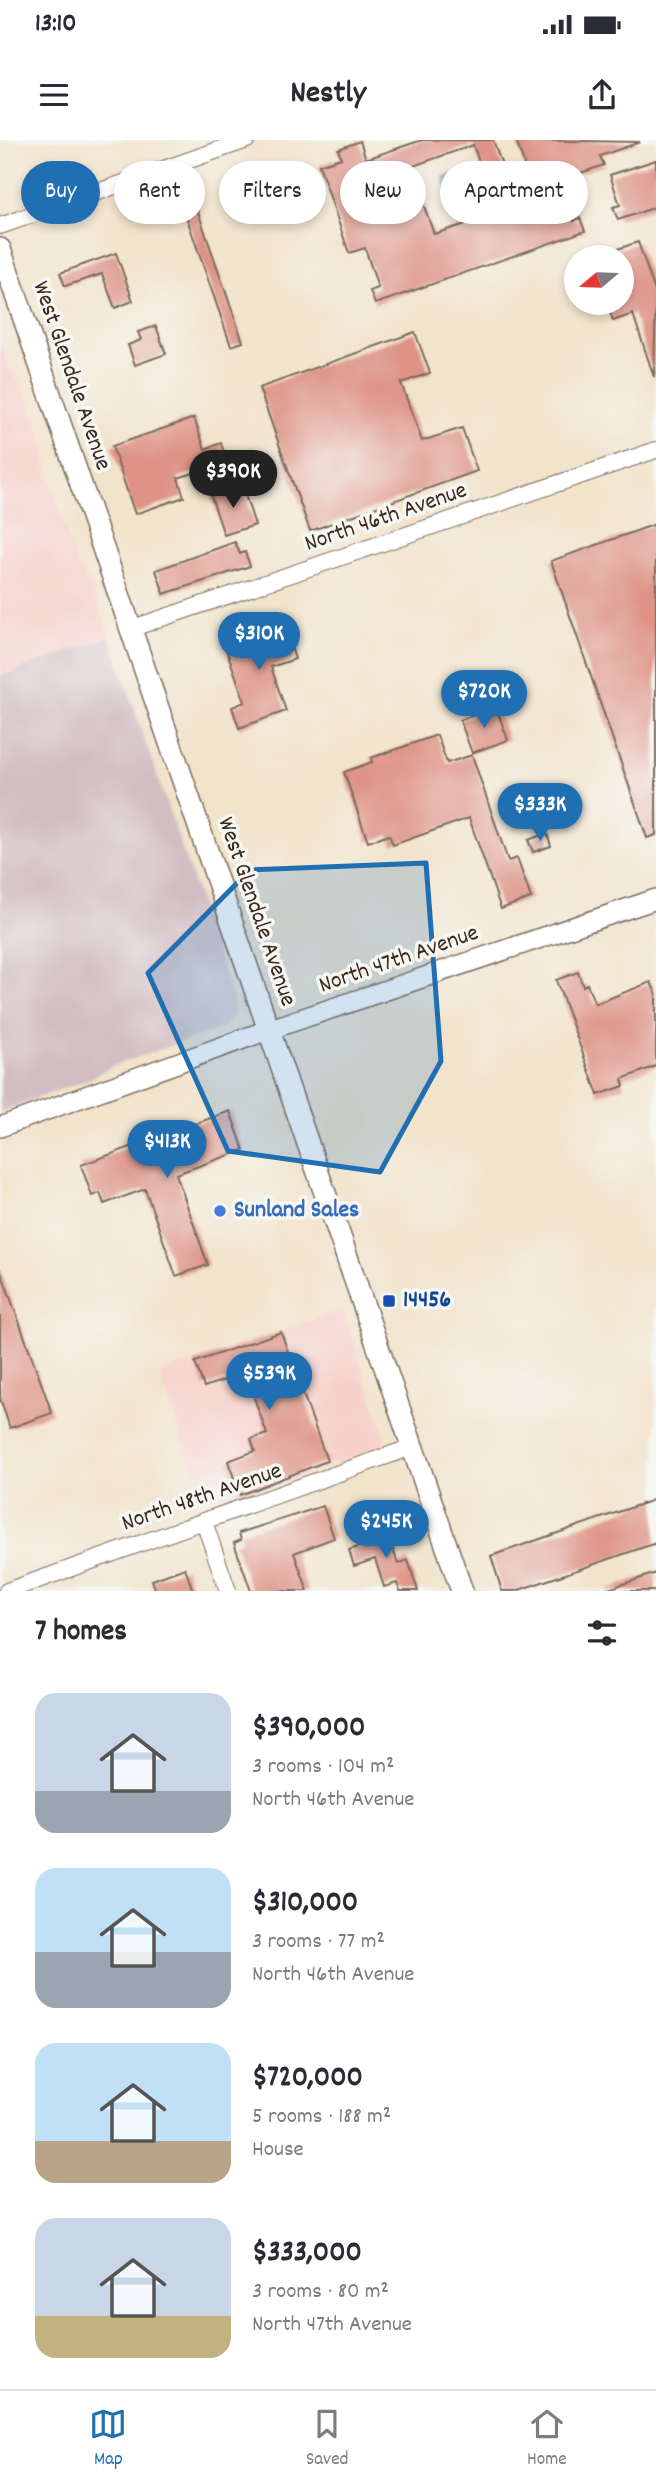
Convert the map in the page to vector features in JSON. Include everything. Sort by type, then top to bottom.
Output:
[{"type":"main road","name":"West Glendale Avenue","points":[[0,249],[462,1591]]},
{"type":"street","points":[[0,226],[247,140]]},
{"type":"street","name":"North 46th Avenue","points":[[130,629],[656,450]]},
{"type":"street","name":"North 47th Avenue","points":[[0,1128],[268,1030],[656,898]]},
{"type":"street","name":"North 48th Avenue","points":[[7,1591],[412,1447]]},
{"type":"street","points":[[204,1522],[228,1591]]},
{"type":"highlighted area","points":[[426,863],[441,1061],[380,1172],[228,1151],[148,973],[250,870]]},
{"type":"shaded area","points":[[0,339],[8,366],[27,395],[77,564],[91,585],[110,637],[0,676]]},
{"type":"shaded area","points":[[110,637],[233,999],[234,1015],[222,1028],[110,1067],[87,1080],[0,1112],[0,676]]},
{"type":"shaded area","points":[[343,1310],[385,1437],[382,1446],[220,1506],[208,1503],[201,1493],[159,1373]]},
{"type":"building","points":[[422,140],[493,140],[500,161],[479,161],[473,145],[426,161],[340,161],[340,224],[426,224],[426,212],[434,234],[466,224],[582,224],[585,231],[375,304],[370,291],[378,288],[365,248],[349,253],[326,186],[326,163],[341,158],[338,149],[360,141],[366,159]]},
{"type":"building","points":[[516,140],[640,142],[600,156],[604,165],[588,170],[588,161],[523,161]]},
{"type":"building","points":[[656,160],[656,207],[618,220],[613,207],[620,205],[610,175]]},
{"type":"building","points":[[189,224],[202,224],[243,342],[231,346]]},
{"type":"building","points":[[638,242],[656,294],[654,377],[633,315],[634,245],[629,245]]},
{"type":"building","points":[[116,253],[133,301],[115,308],[102,274],[65,286],[60,273]]},
{"type":"building","points":[[611,315],[630,315],[613,321]]},
{"type":"building","points":[[156,326],[166,354],[135,365],[128,345],[141,340],[138,332]]},
{"type":"building","points":[[415,332],[430,373],[401,383],[422,441],[462,428],[477,471],[310,531],[259,388]]},
{"type":"building","points":[[194,418],[205,449],[221,443],[227,462],[178,478],[184,497],[135,514],[112,446]]},
{"type":"building","points":[[242,486],[255,525],[224,535],[211,496]]},
{"type":"building","points":[[656,524],[656,835],[647,838],[551,561]]},
{"type":"building","points":[[235,542],[240,554],[245,552],[250,566],[164,594],[156,570]]},
{"type":"building","points":[[283,622],[295,659],[271,667],[286,711],[239,728],[232,707],[245,702],[224,643]]},
{"type":"building","points":[[496,707],[508,740],[472,753],[460,720]]},
{"type":"building","points":[[437,735],[447,763],[472,755],[508,861],[517,858],[531,898],[501,909],[469,818],[393,845],[389,835],[368,842],[344,772],[372,762],[371,758]]},
{"type":"building","points":[[547,833],[551,846],[533,852],[528,840]]},
{"type":"building","points":[[578,972],[583,986],[587,984],[595,1004],[651,982],[656,993],[656,1066],[622,1079],[624,1086],[598,1095],[556,980]]},
{"type":"building","points":[[230,1111],[244,1150],[176,1174],[208,1265],[176,1276],[145,1189],[104,1204],[100,1193],[92,1196],[81,1165]]},
{"type":"building","points":[[0,1269],[52,1413],[10,1428],[0,1398]]},
{"type":"building","points":[[281,1332],[327,1461],[240,1495],[228,1461],[255,1451],[251,1439],[267,1434],[245,1373],[204,1387],[195,1362]]},
{"type":"building","points":[[656,1499],[656,1543],[516,1591],[502,1591],[491,1556]]},
{"type":"building","points":[[323,1506],[334,1538],[294,1553],[308,1591],[251,1591],[234,1543],[241,1540],[239,1533]]},
{"type":"building","points":[[397,1522],[400,1534],[389,1537],[398,1564],[408,1560],[418,1591],[400,1591],[397,1583],[384,1587],[375,1559],[354,1566],[349,1550],[380,1540],[376,1529]]},
{"type":"building","points":[[185,1568],[193,1591],[156,1591],[152,1580]]},
{"type":"building","points":[[656,1573],[656,1591],[608,1589]]},
{"type":"place","name":"Sunland Sales","points":[[220,1211]]},
{"type":"place","name":"14456","points":[[389,1301]]}]
